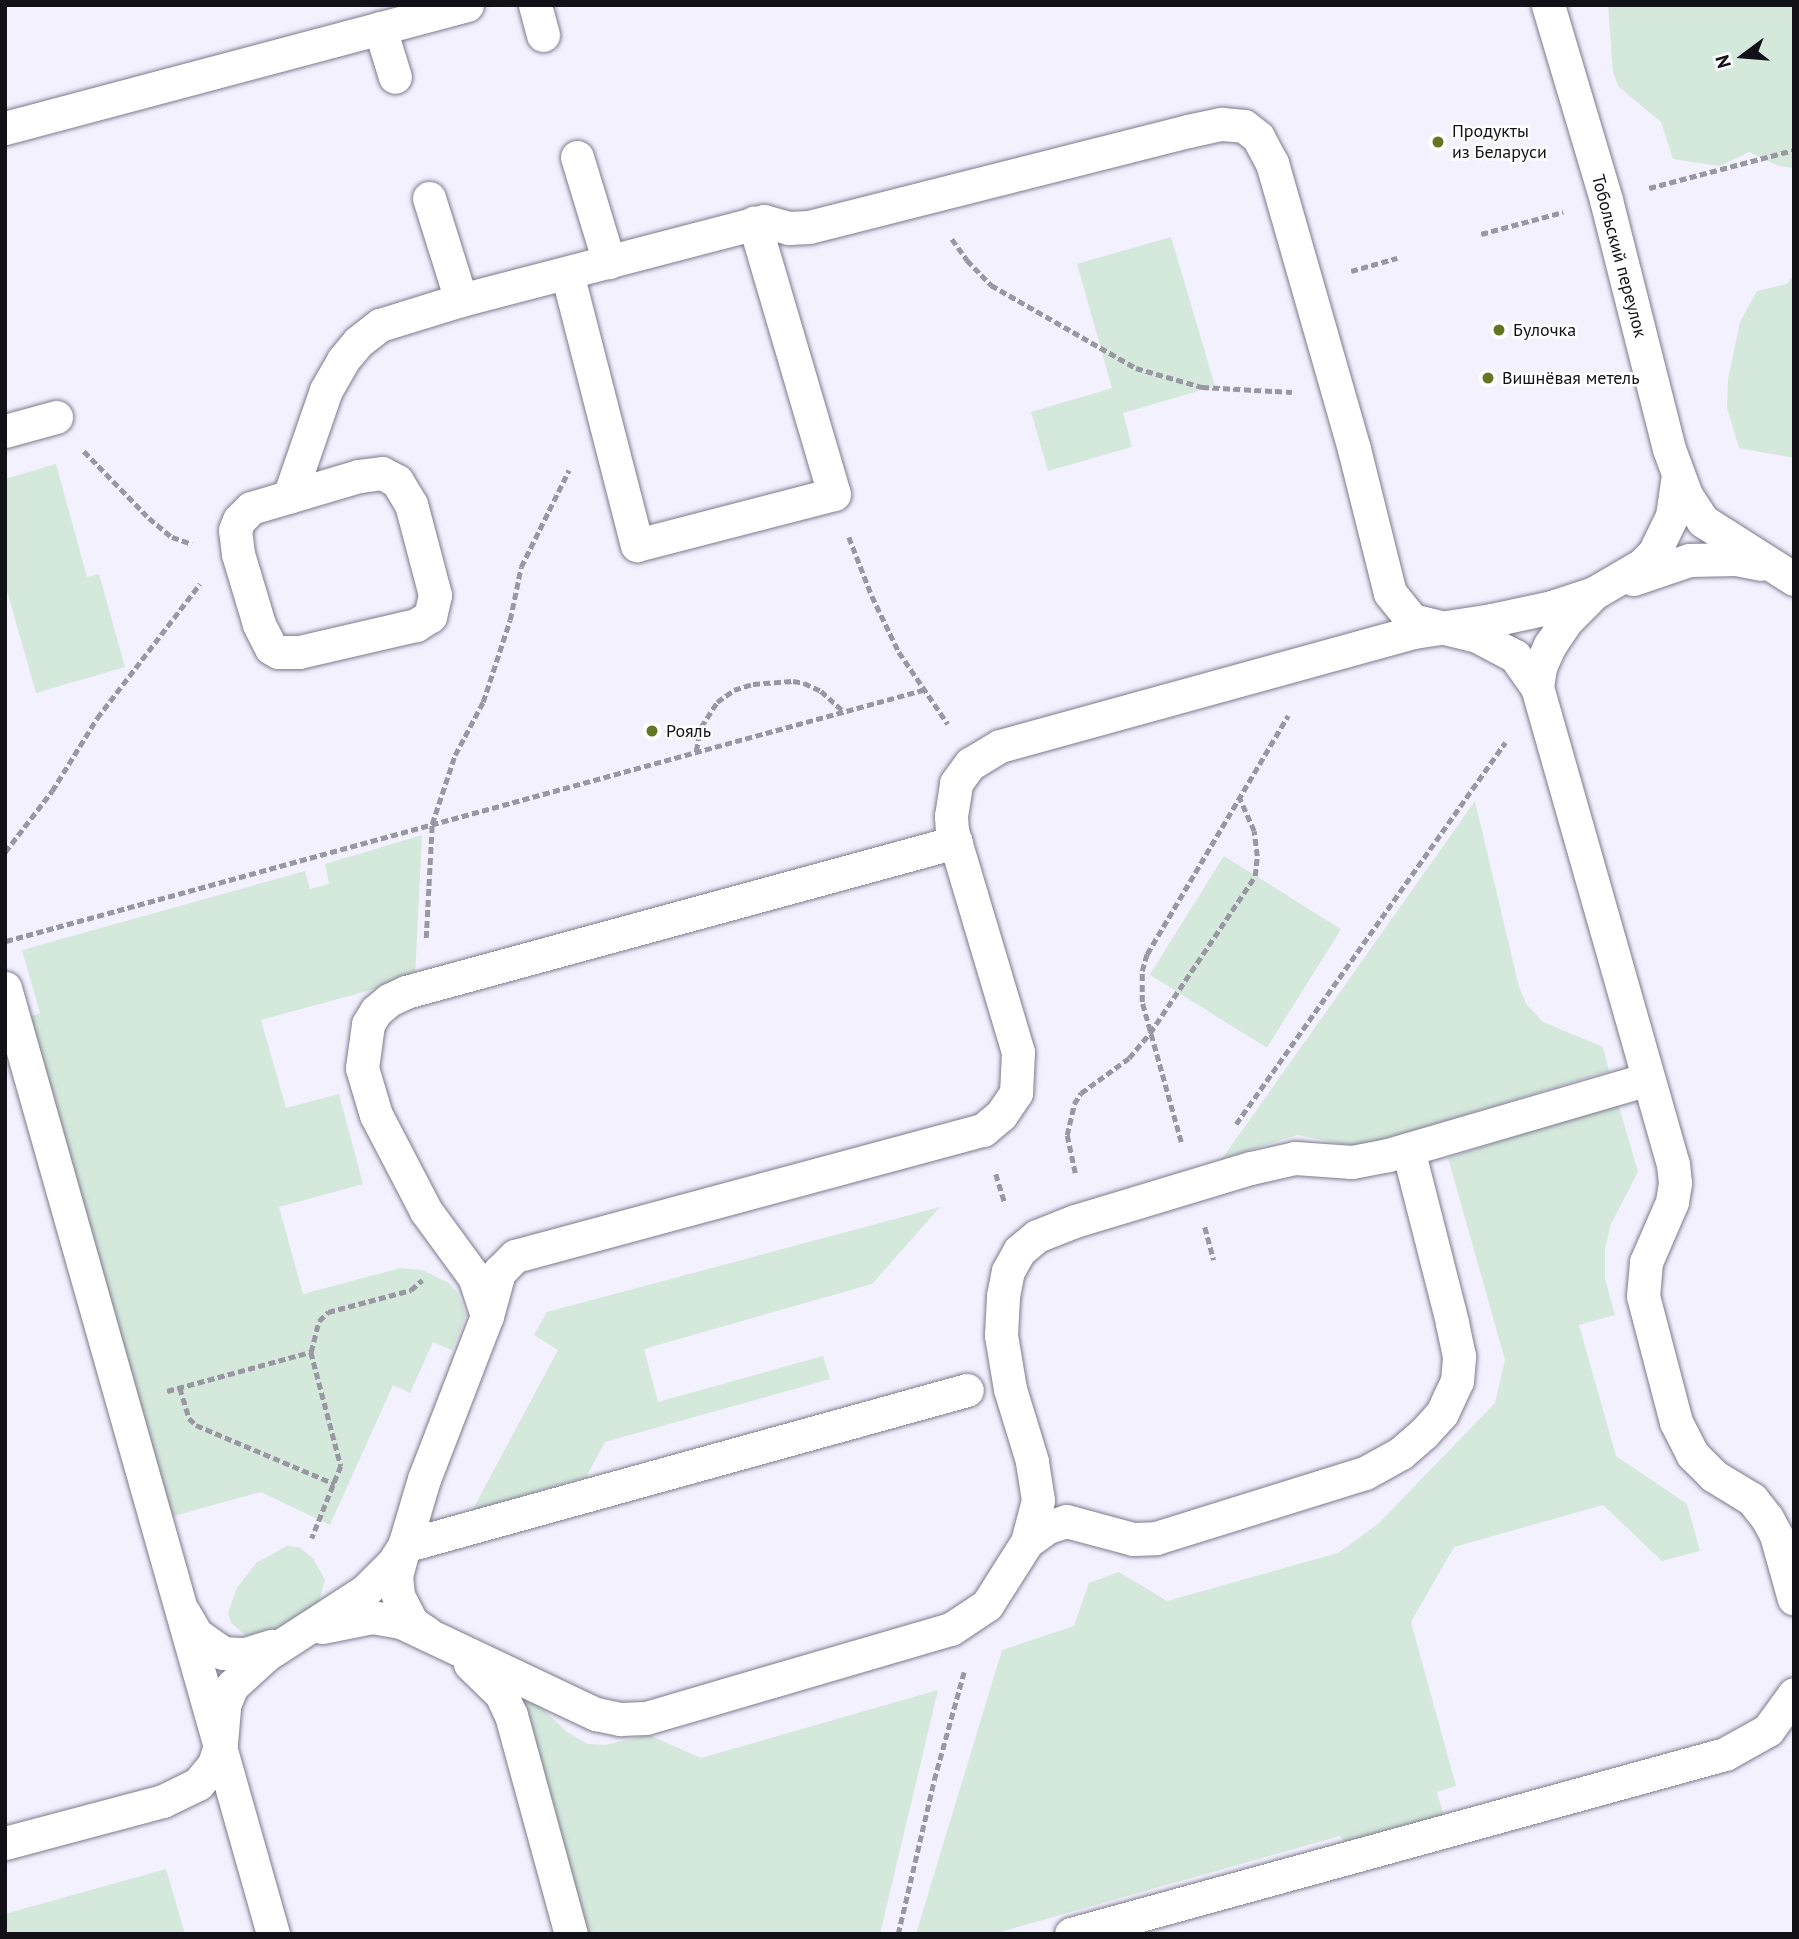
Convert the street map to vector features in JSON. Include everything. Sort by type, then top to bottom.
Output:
[{"type":"lane","name":"Тобольский переулок","points":[[1548,5],[1606,200],[1678,475],[1686,495],[1703,521],[1789,570]]},
{"type":"lane","points":[[5,128],[450,7]]},
{"type":"lane","points":[[380,28],[395,77]]},
{"type":"lane","points":[[289,497],[326,390],[358,342],[380,325],[461,300],[754,223],[771,221],[789,228],[809,227],[1188,131],[1222,124],[1244,125],[1258,137],[1272,163],[1343,411],[1390,593],[1412,620],[1477,636],[1515,656],[1537,687],[1673,1164],[1675,1183],[1672,1202],[1646,1262],[1643,1296],[1676,1422],[1692,1454],[1714,1476],[1752,1499],[1785,1533],[1794,1599]]},
{"type":"lane","points":[[577,157],[609,262]]},
{"type":"lane","points":[[429,198],[461,300]]},
{"type":"lane","points":[[567,274],[637,545],[834,494],[754,223]]},
{"type":"lane","points":[[5,431],[56,417]]},
{"type":"lane","points":[[382,473],[397,481],[411,504],[435,594],[430,617],[416,625],[299,652],[278,652],[267,642],[259,624],[234,539],[235,530],[245,513],[359,476],[382,473]]},
{"type":"lane","points":[[1537,687],[1540,667],[1550,645],[1567,621],[1594,593],[1642,565],[1654,553],[1672,516],[1678,475]]},
{"type":"lane","points":[[442,1236],[463,1252],[496,1260],[983,1130],[1001,1115],[1016,1093],[1018,1052],[956,842],[951,801],[961,772],[1000,746],[1414,632],[1552,607],[1689,560],[1736,559],[1789,570]]},
{"type":"lane","points":[[487,1316],[475,1278],[442,1236],[376,1115],[362,1068],[368,1024],[376,1012],[389,1000],[423,988],[956,842]]},
{"type":"lane","points":[[5,988],[125,1403],[273,1934]]},
{"type":"lane","points":[[184,1613],[196,1634],[223,1653],[256,1652],[292,1637],[346,1621],[372,1617],[401,1622],[596,1714],[633,1718],[646,1718],[924,1639],[951,1629],[987,1605],[1027,1542],[1038,1500],[1032,1461],[1010,1389],[1001,1335],[1003,1296],[1008,1271],[1019,1251],[1037,1236],[1194,1185],[1295,1158],[1352,1162],[1408,1150],[1647,1079]]},
{"type":"lane","points":[[1027,1542],[1048,1527],[1066,1521],[1133,1539],[1156,1538],[1192,1529],[1365,1473],[1401,1453],[1424,1433],[1450,1399],[1457,1381],[1459,1356],[1408,1150]]},
{"type":"lane","points":[[514,1256],[499,1272],[487,1316],[425,1479],[396,1576],[398,1595],[412,1623],[466,1660],[501,1694],[571,1934]]},
{"type":"lane","points":[[5,1843],[175,1797],[205,1777],[214,1764],[221,1743],[224,1705],[232,1686],[245,1671],[292,1637],[365,1591],[404,1546],[967,1390]]},
{"type":"lane","points":[[1072,1934],[1725,1754],[1768,1730],[1794,1693]]},
{"type":"path","points":[[1481,234],[1794,150]]},
{"type":"path","points":[[921,198],[937,202],[955,246],[991,285],[1136,368],[1202,387],[1314,393],[1332,401],[1343,411]]},
{"type":"path","points":[[423,988],[432,824],[455,755],[483,702],[510,620],[521,567],[565,476],[587,446],[607,428]]},
{"type":"path","points":[[105,473],[149,519],[172,537],[190,544]]},
{"type":"path","points":[[834,494],[872,596],[899,652],[951,728],[970,764]]},
{"type":"path","points":[[5,852],[52,791],[111,700],[234,539]]},
{"type":"path","points":[[1194,1185],[1150,1033],[1141,984],[1147,954],[1322,657]]},
{"type":"path","points":[[696,751],[701,727],[718,702],[734,690],[754,684],[793,681],[804,683],[821,691],[844,711]]},
{"type":"path","points":[[1194,1185],[1518,724],[1537,687]]},
{"type":"path","points":[[5,942],[923,690]]},
{"type":"path","points":[[1089,1217],[1069,1153],[1068,1118],[1081,1093],[1129,1058],[1150,1033],[1255,876],[1257,856],[1254,831],[1240,798]]},
{"type":"path","points":[[983,1130],[1019,1251]]},
{"type":"path","points":[[312,1538],[335,1484],[341,1462],[312,1352],[319,1321],[328,1312],[417,1287],[442,1236]]},
{"type":"path","points":[[125,1403],[312,1352]]},
{"type":"path","points":[[180,1388],[189,1418],[196,1425],[335,1484]]},
{"type":"path","points":[[898,1934],[949,1721],[987,1605]]},
{"type":"green space","points":[[1608,5],[1794,5],[1794,168],[1779,166],[1749,152],[1720,166],[1673,159],[1661,122],[1619,87],[1613,73]]},
{"type":"green space","points":[[1171,237],[1215,386],[1123,413],[1132,447],[1048,471],[1031,412],[1112,388],[1077,264]]},
{"type":"green space","points":[[1794,274],[1794,458],[1739,448],[1727,408],[1728,379],[1740,322],[1757,291],[1787,284]]},
{"type":"green space","points":[[56,464],[87,577],[99,574],[125,667],[36,693],[5,584],[5,479]]},
{"type":"green space","points":[[1475,801],[1519,987],[1527,1005],[1543,1022],[1603,1047],[1609,1071],[1358,1147],[1297,1135],[1222,1159]]},
{"type":"green space","points":[[422,835],[415,978],[261,1020],[286,1108],[339,1094],[363,1184],[279,1207],[303,1294],[401,1268],[422,1270],[449,1283],[457,1292],[466,1315],[452,1350],[433,1342],[410,1393],[393,1385],[330,1525],[261,1492],[170,1517],[30,1017],[40,1013],[22,950],[305,871],[310,889],[329,884],[325,864]]},
{"type":"green space","points":[[1224,856],[1341,929],[1267,1048],[1150,975]]},
{"type":"green space","points":[[1618,1103],[1638,1172],[1611,1224],[1605,1249],[1605,1279],[1615,1315],[1579,1325],[1616,1456],[1687,1504],[1700,1551],[1662,1561],[1603,1505],[1454,1547],[1411,1622],[1456,1786],[1437,1792],[1446,1823],[1351,1849],[1340,1836],[993,1934],[916,1934],[1002,1650],[1074,1626],[1089,1583],[1119,1572],[1167,1601],[1338,1553],[1378,1524],[1495,1403],[1505,1360],[1448,1158]]},
{"type":"green space","points":[[940,1207],[872,1284],[644,1349],[658,1402],[823,1356],[830,1379],[605,1442],[586,1477],[472,1511],[558,1350],[534,1335],[547,1312]]},
{"type":"green space","points":[[287,1546],[299,1547],[313,1558],[325,1580],[316,1611],[302,1622],[257,1637],[246,1636],[231,1623],[228,1613],[237,1588],[256,1563]]},
{"type":"green space","points":[[515,1683],[566,1731],[587,1744],[605,1745],[649,1735],[701,1758],[938,1690],[880,1934],[585,1934]]},
{"type":"green space","points":[[166,1869],[185,1934],[5,1934],[5,1914]]},
{"type":"place","name":"Продукты из Беларуси","points":[[1438,142]]},
{"type":"place","name":"Булочка","points":[[1499,330]]},
{"type":"place","name":"Вишнёвая метель","points":[[1488,378]]},
{"type":"place","name":"Рояль","points":[[652,731]]}]
